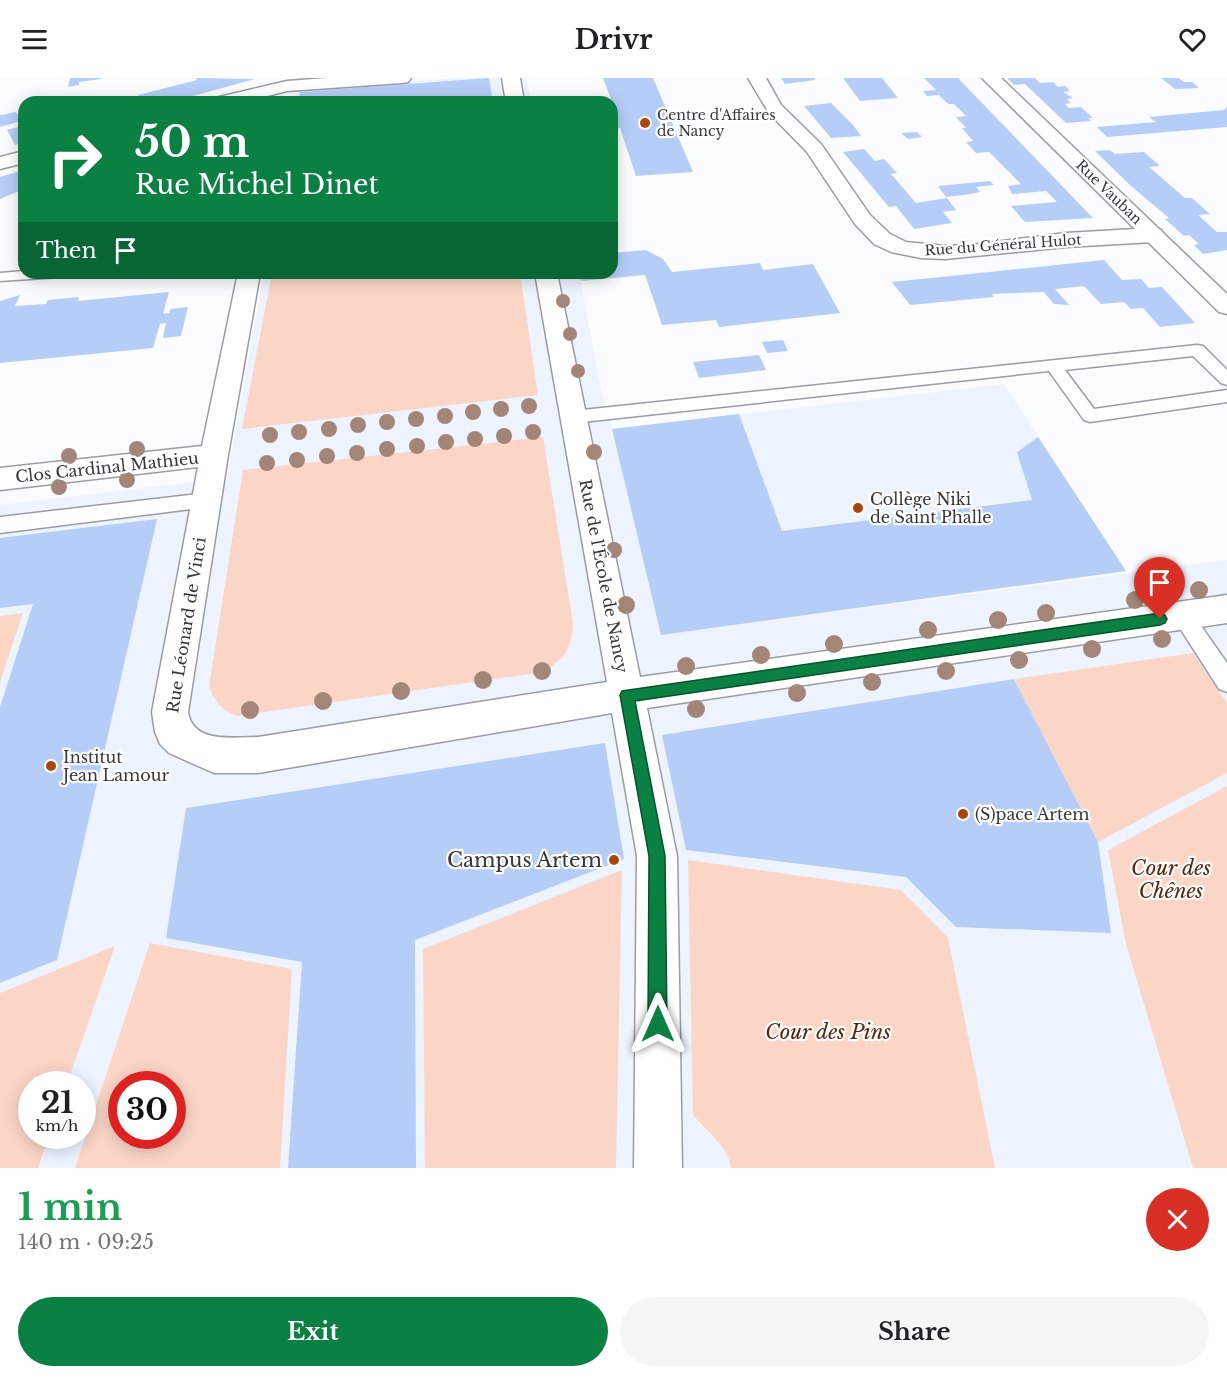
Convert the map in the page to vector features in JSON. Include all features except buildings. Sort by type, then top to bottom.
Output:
[{"type":"street","points":[[251,96],[285,89],[402,78]]},
{"type":"street","points":[[511,78],[514,96]]},
{"type":"street","name":"Rue du Général Hulot","points":[[757,78],[766,90],[773,107],[785,120],[798,128],[834,181],[873,230],[896,246],[918,252],[944,253],[1066,240],[1153,236]]},
{"type":"street","name":"Rue Vauban","points":[[991,78],[1227,307]]},
{"type":"street","points":[[0,163],[18,158]]},
{"type":"street","name":"Rue Léonard de Vinci","points":[[248,279],[214,455],[170,712],[173,732],[183,741],[214,755],[258,755],[627,695],[1227,609]]},
{"type":"street","name":"Rue de l'École de Nancy","points":[[547,279],[657,856],[665,1160]]},
{"type":"street","name":"Clos Cardinal Mathieu","points":[[0,479],[214,455]]},
{"type":"lane","points":[[0,278],[18,276]]},
{"type":"lane","points":[[573,417],[1197,350],[1227,379]]},
{"type":"lane","points":[[1053,365],[1090,416],[1227,396]]},
{"type":"lane","points":[[0,525],[207,500]]},
{"type":"lane","points":[[1183,616],[1227,682]]},
{"type":"shaded area","points":[[458,78],[526,78],[530,96],[295,96],[296,90]]},
{"type":"shaded area","name":"Campus Artem","points":[[263,279],[580,279],[602,394],[613,429],[1004,384],[1126,571],[759,622],[1227,560],[1227,1168],[0,1168],[0,505],[227,478]]},
{"type":"green space","points":[[271,279],[521,279],[538,395],[242,429]]},
{"type":"green space","points":[[543,437],[573,623],[568,648],[553,665],[537,673],[237,716],[219,704],[209,686],[243,470]]},
{"type":"green space","points":[[23,613],[0,682],[0,616]]},
{"type":"green space","points":[[1193,653],[1227,703],[1227,773],[1098,842],[1014,679]]},
{"type":"green space","name":"Cour des Chênes","points":[[1227,786],[1227,1168],[1193,1168],[1126,944],[1108,850]]},
{"type":"green space","name":"Cour des Pins","points":[[688,860],[901,890],[948,938],[995,1168],[731,1168],[730,1161],[722,1147],[693,1115]]},
{"type":"green space","points":[[622,870],[616,1168],[425,1168],[423,949]]},
{"type":"green space","points":[[150,943],[292,969],[280,1168],[75,1168],[81,1149],[96,1149],[96,1105]]},
{"type":"green space","points":[[115,946],[72,1071],[18,1071],[18,1149],[45,1149],[38,1168],[0,1168],[0,993]]},
{"type":"place","name":"Centre d'Affaires de Nancy","points":[[645,123]]},
{"type":"place","name":"Collège Niki de Saint Phalle","points":[[858,508]]},
{"type":"place","name":"Institut Jean Lamour","points":[[51,766]]},
{"type":"place","name":"(S)pace Artem","points":[[963,814]]},
{"type":"place","name":"Campus Artem","points":[[614,860]]},
{"type":"route","points":[[658,1024],[657,856],[627,695],[1160,619]]}]
